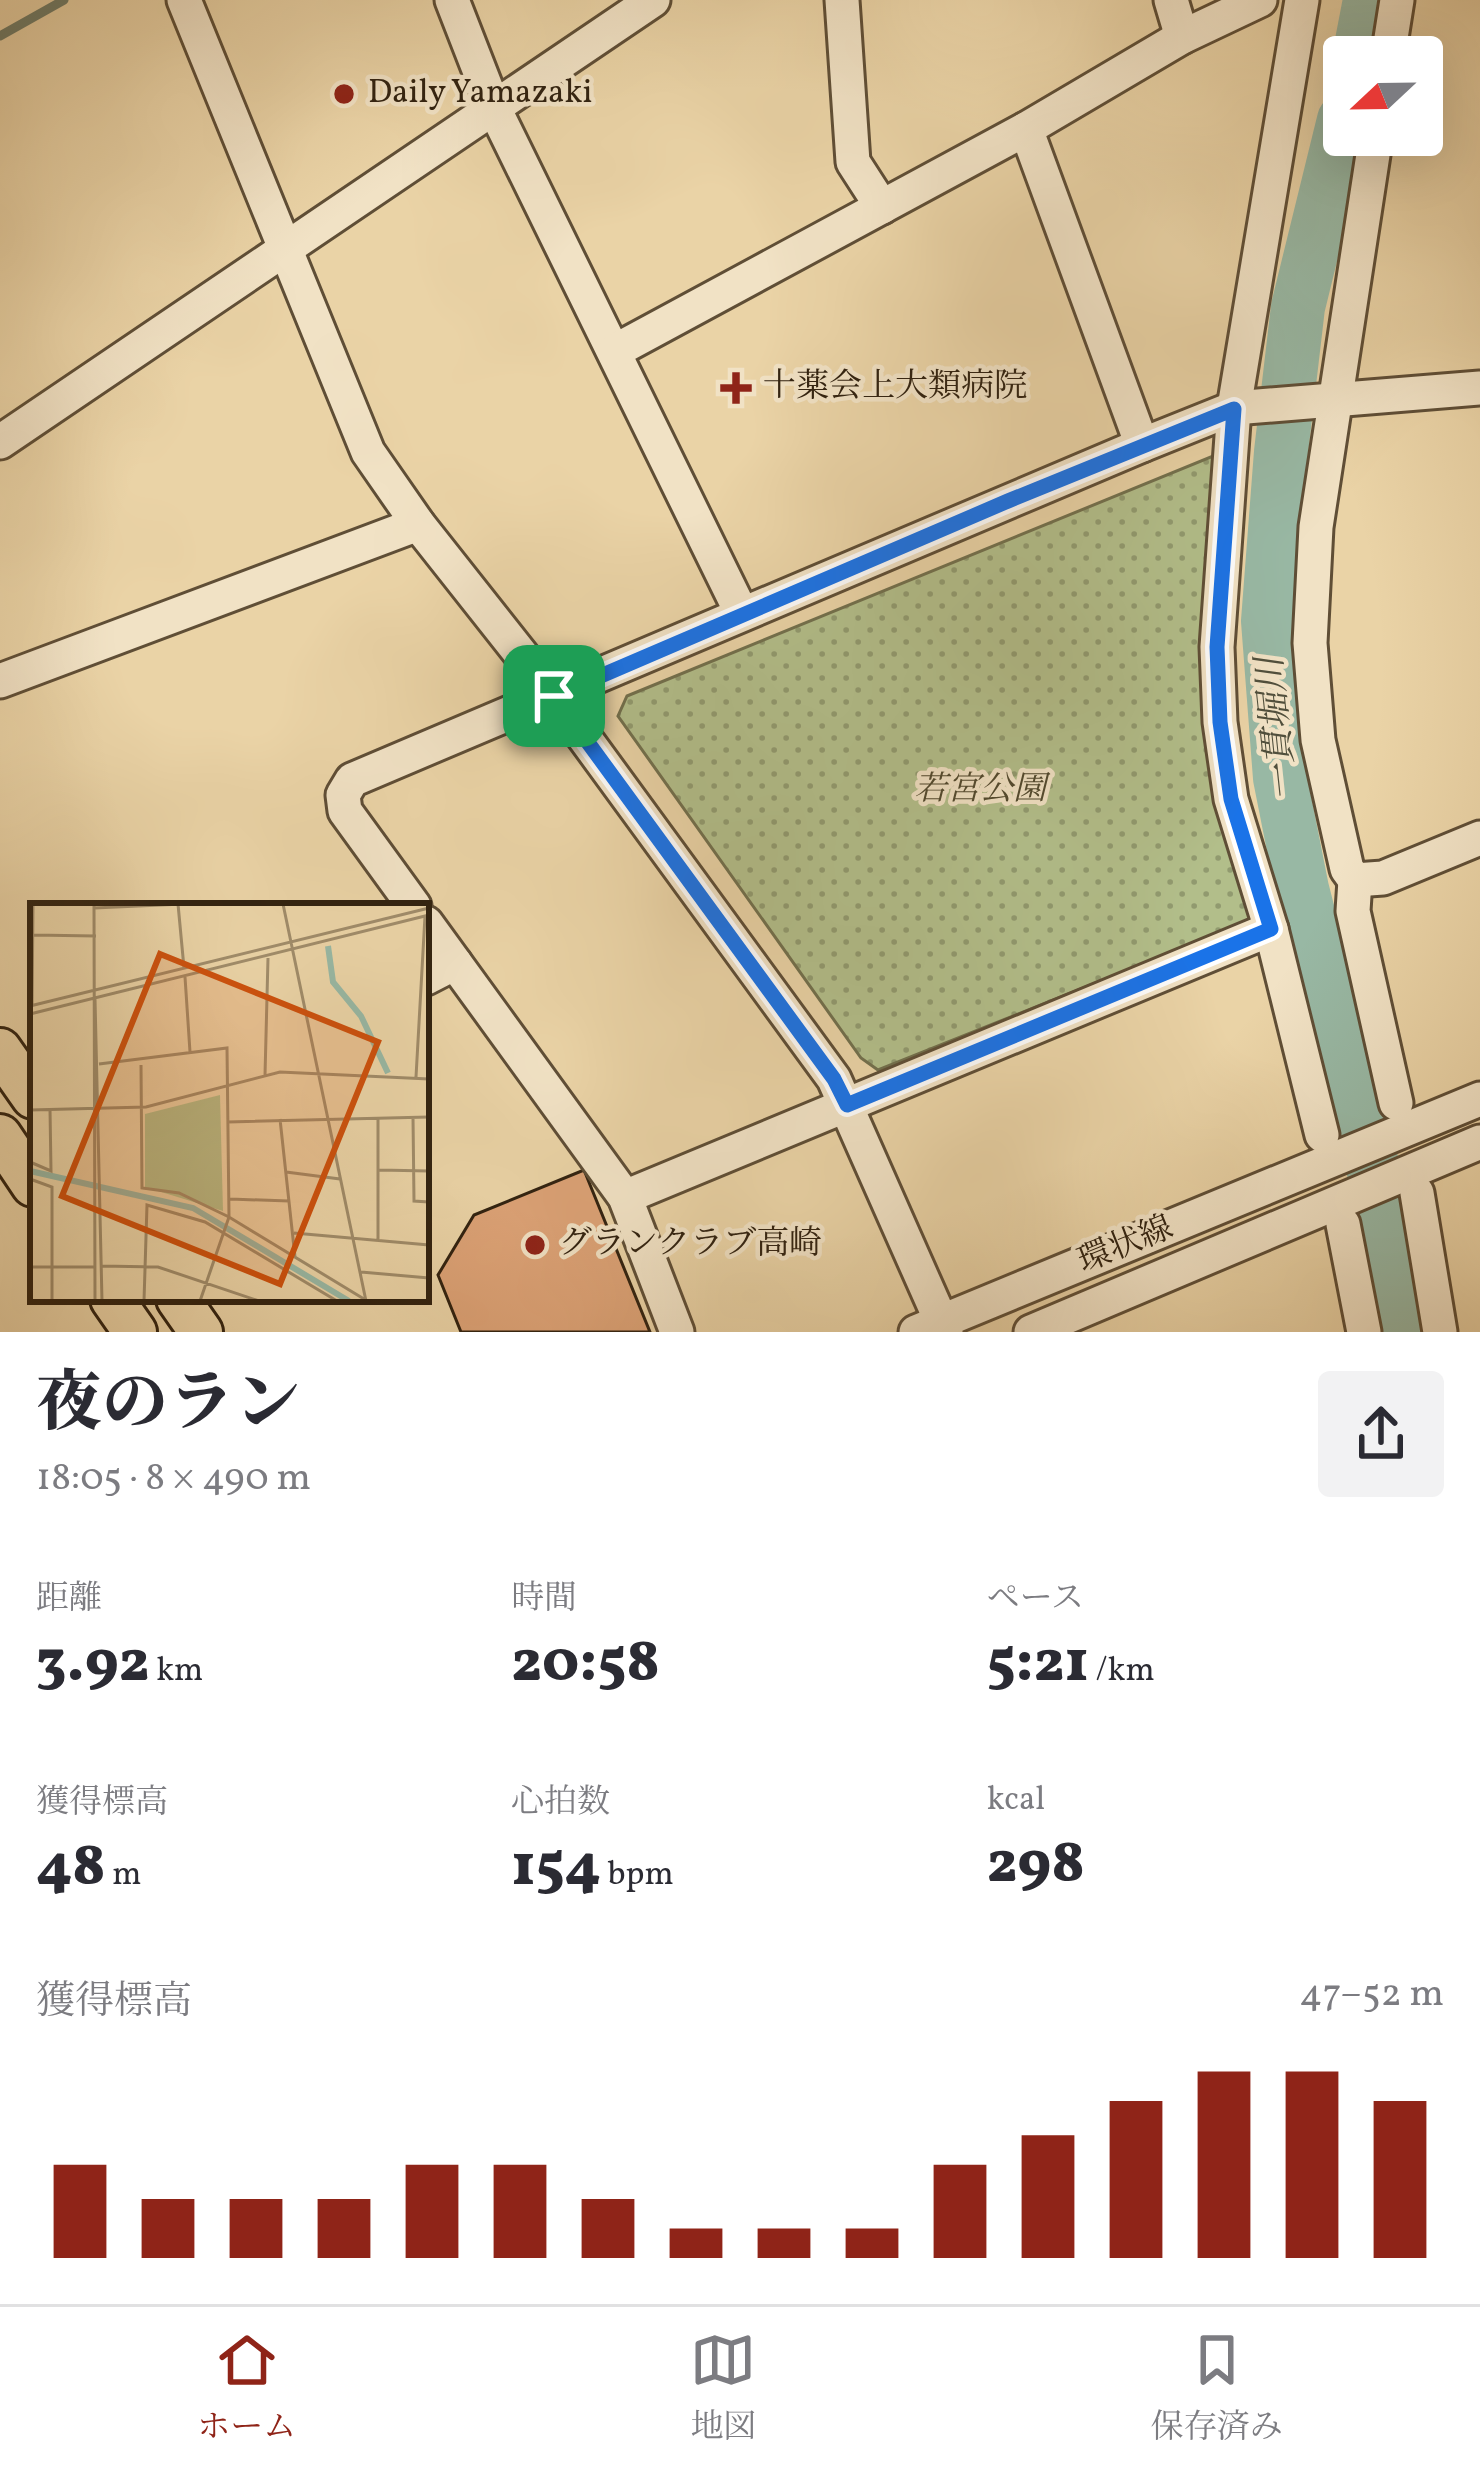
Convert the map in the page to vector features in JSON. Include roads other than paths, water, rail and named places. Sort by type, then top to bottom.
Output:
[{"type":"main road","points":[[0,1050],[30,1093]]},
{"type":"main road","points":[[0,1136],[20,1184]]},
{"type":"main road","points":[[114,1302],[135,1332]]},
{"type":"main road","points":[[180,1302],[201,1332]]},
{"type":"street","points":[[184,0],[368,452],[418,524],[554,696],[834,1079],[935,1328]]},
{"type":"street","points":[[452,0],[494,109],[742,614]]},
{"type":"street","points":[[0,442],[653,0]]},
{"type":"street","points":[[842,0],[853,162],[882,207]]},
{"type":"street","points":[[1171,0],[1182,37]]},
{"type":"street","points":[[615,351],[1026,129],[1182,37],[1260,0]]},
{"type":"street","points":[[1302,0],[1234,409],[1217,647],[1220,722],[1231,799],[1271,929],[1328,1148]]},
{"type":"street","points":[[1391,36],[1397,0]]},
{"type":"street","points":[[1026,129],[1142,445]]},
{"type":"street","points":[[1373,156],[1316,527],[1310,643],[1318,740],[1347,868],[1355,880],[1353,911],[1397,1119],[1480,1099]]},
{"type":"street","points":[[412,903],[345,811],[343,795],[352,780],[1234,409],[1480,388]]},
{"type":"street","points":[[0,681],[418,524]]},
{"type":"street","points":[[1355,880],[1383,878],[1480,838]]},
{"type":"street","points":[[625,1197],[1271,929]]},
{"type":"street","points":[[429,932],[441,970],[625,1197],[677,1332]]},
{"type":"street","name":"環状線","points":[[935,1328],[1397,1119]]},
{"type":"street","points":[[1440,1332],[1412,1183],[1480,1142]]},
{"type":"street","name":"環状線","points":[[1031,1332],[1412,1183]]},
{"type":"street","points":[[1344,1212],[1364,1332]]},
{"type":"waterway","points":[[0,36],[64,0]]},
{"type":"waterway","name":"一貫堀川","points":[[1363,36],[1370,0]]},
{"type":"waterway","name":"一貫堀川","points":[[1335,156],[1298,307],[1268,621],[1280,778],[1302,889],[1386,1219],[1405,1332]]},
{"type":"place","name":"Daily Yamazaki","points":[[344,94]]},
{"type":"place","name":"十薬会上大類病院","points":[[736,388]]},
{"type":"place","name":"グランクラブ高崎","points":[[535,1245]]},
{"type":"park label","name":"若宮公園","points":[[980,791]]}]
